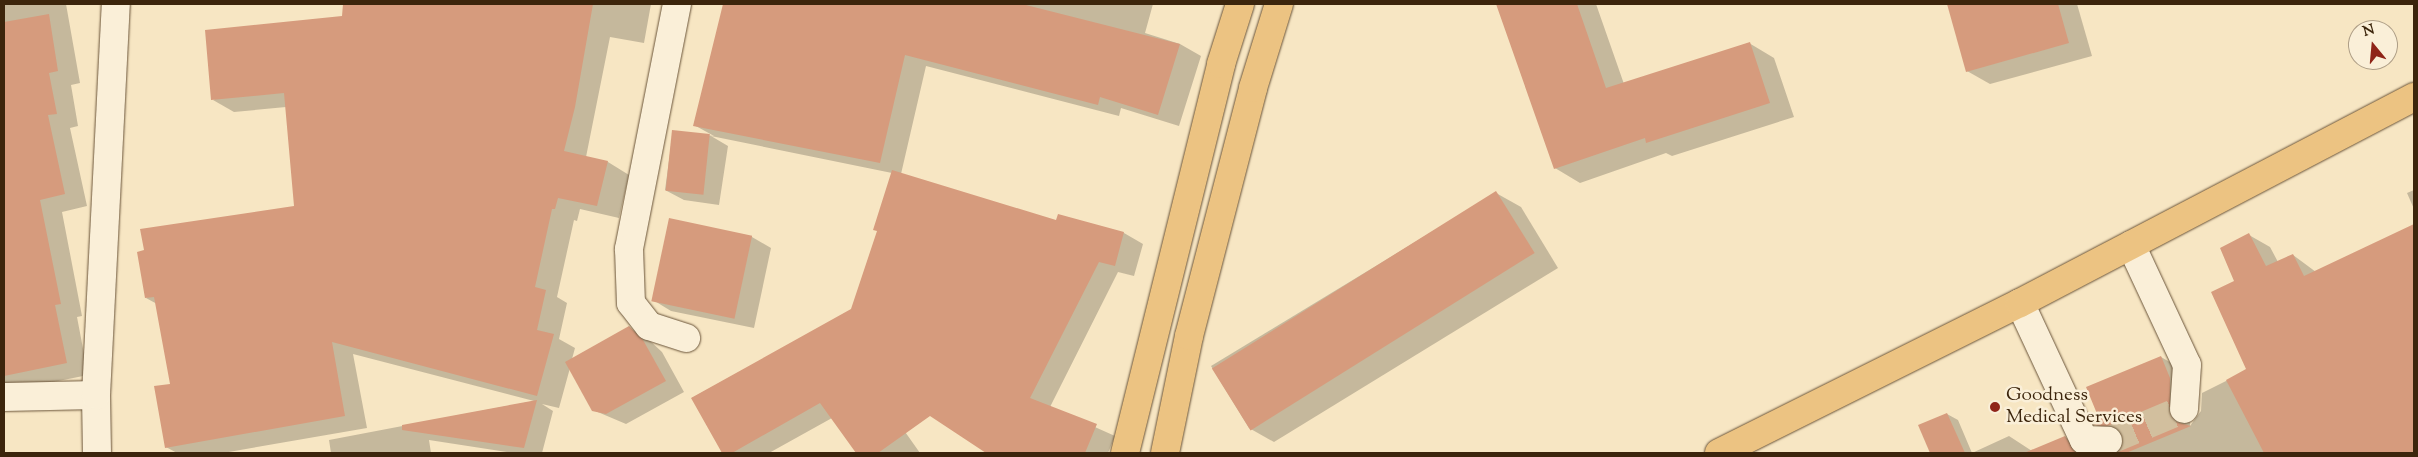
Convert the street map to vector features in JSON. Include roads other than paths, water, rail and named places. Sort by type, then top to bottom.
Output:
[{"type":"main road","points":[[1126,453],[1221,64],[1240,4]]},
{"type":"main road","points":[[1165,453],[1191,326],[1253,88],[1279,4]]},
{"type":"main road","points":[[1719,453],[2020,304],[2414,97]]},
{"type":"street","points":[[97,453],[96,395],[116,4]]},
{"type":"street","points":[[677,4],[629,249],[631,303],[649,326],[686,338]]},
{"type":"street","points":[[2131,245],[2187,365],[2184,409]]},
{"type":"street","points":[[2020,304],[2084,440],[2108,441]]},
{"type":"street","points":[[4,397],[96,395]]},
{"type":"tunnel","points":[[2108,441],[2184,409]]},
{"type":"place","name":"Goodness Medical Services","points":[[1995,407]]}]
